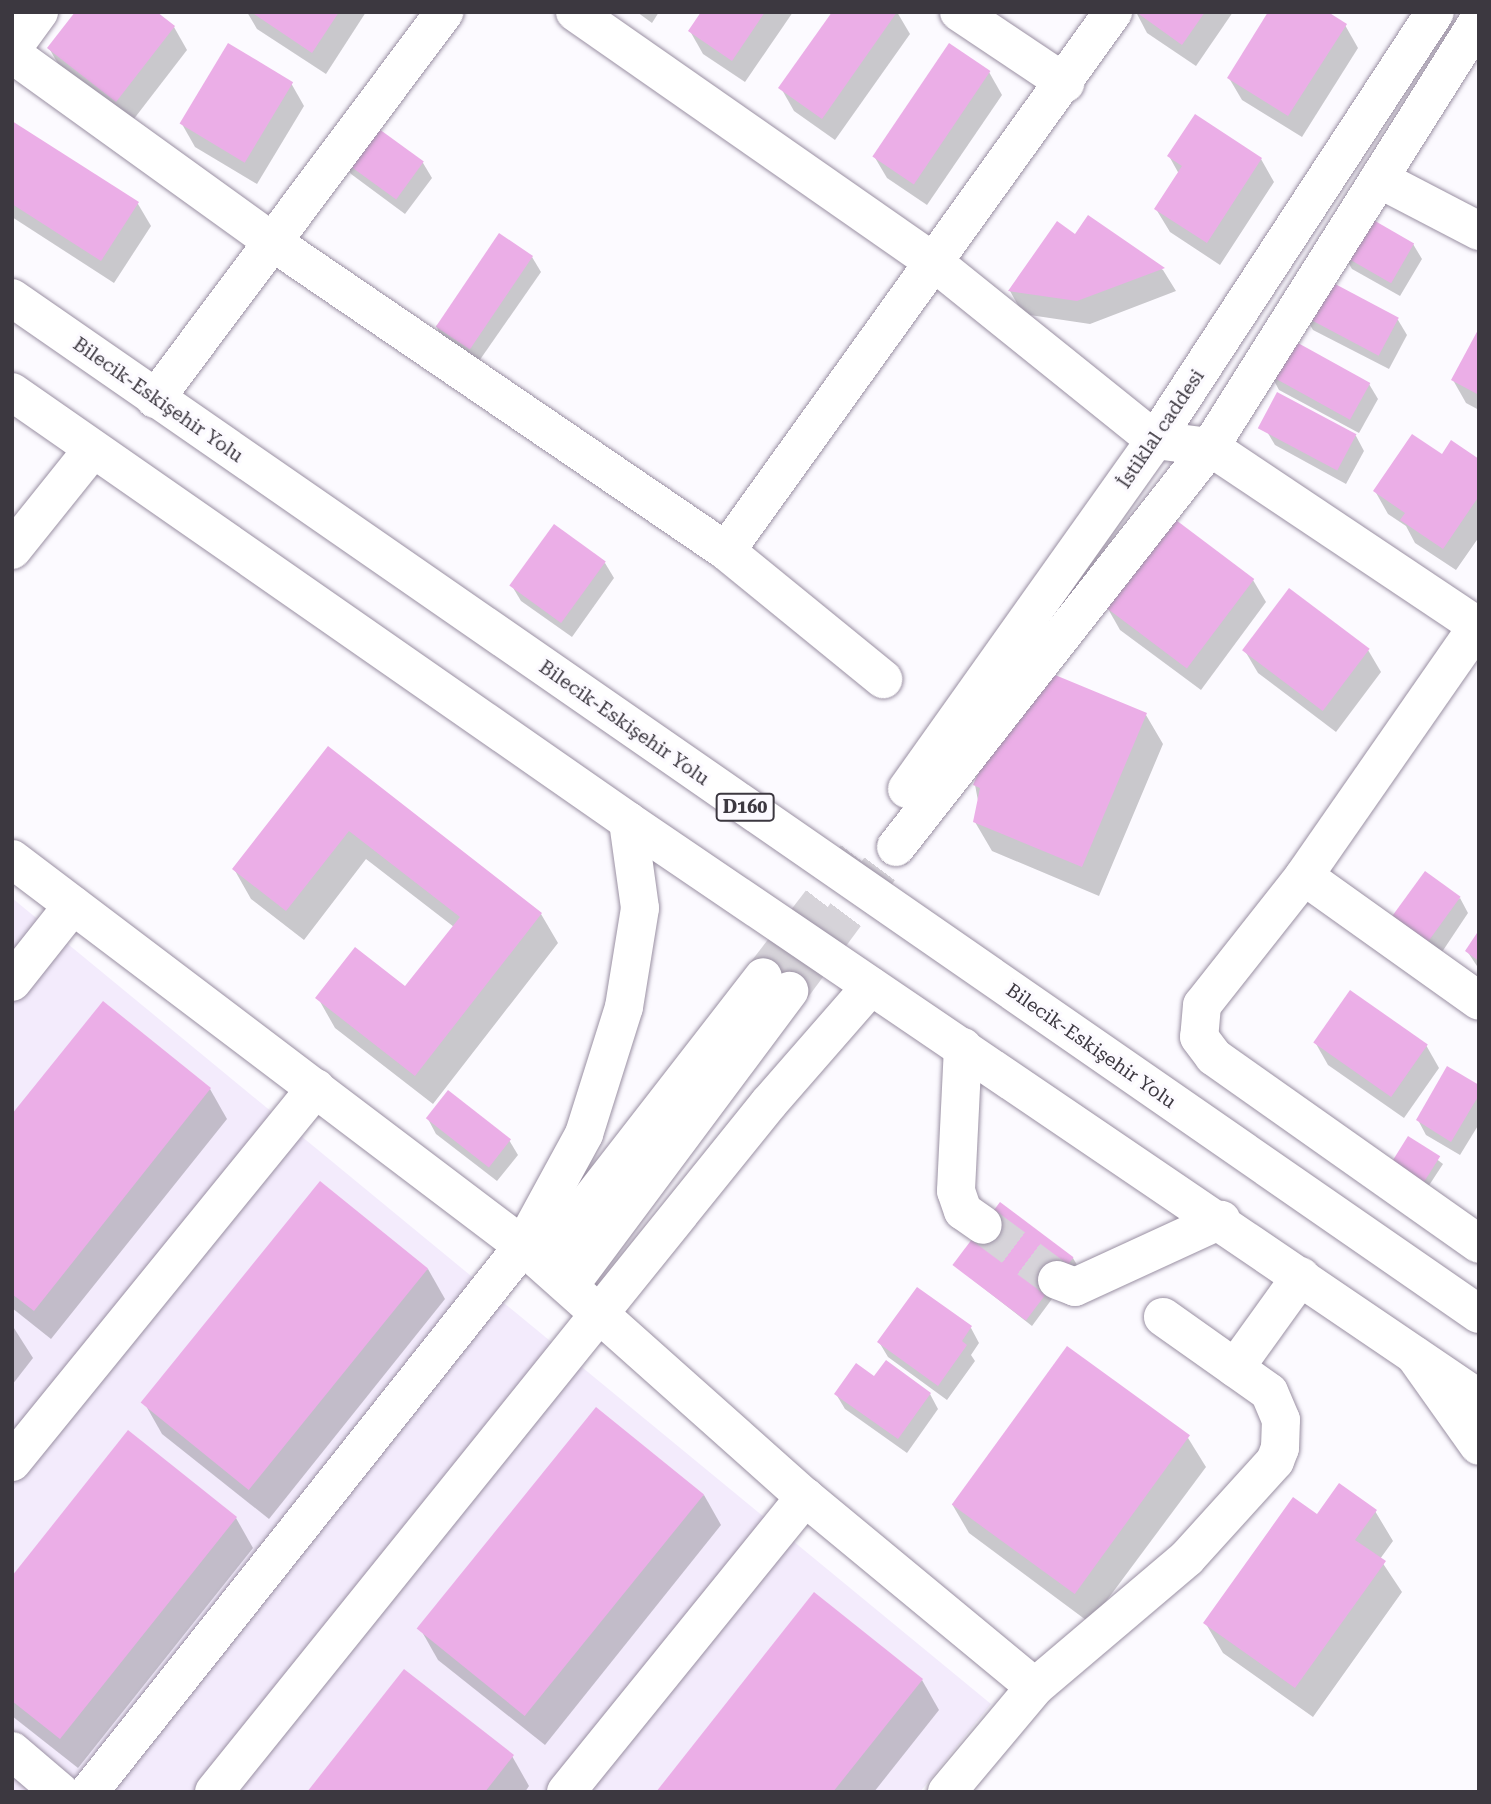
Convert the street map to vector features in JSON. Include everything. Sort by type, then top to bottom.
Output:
[{"type":"street","points":[[12,49],[39,12]]},
{"type":"street","points":[[155,399],[444,12]]},
{"type":"street","points":[[575,12],[936,264],[1155,440],[1210,447],[1478,626],[1304,876],[1202,1005],[1199,1037],[1214,1057],[1479,1244]]},
{"type":"street","points":[[960,12],[1065,83]]},
{"type":"street","points":[[726,551],[936,264],[1113,12]]},
{"type":"street","name":"İstiklal caddesi","points":[[1210,447],[884,842],[1155,440],[1426,16]]},
{"type":"street","points":[[1210,447],[1479,19]]},
{"type":"street","points":[[12,54],[274,243],[726,551],[883,679]]},
{"type":"street","points":[[1379,179],[1479,231]]},
{"type":"street","name":"Bilecik-Eskişehir Yolu","points":[[12,298],[1479,1314]]},
{"type":"street","points":[[12,392],[628,821],[1221,1220],[1479,1399]]},
{"type":"street","points":[[12,550],[93,449]]},
{"type":"street","points":[[545,1264],[624,1007],[640,908],[628,821]]},
{"type":"street","points":[[12,859],[545,1264],[805,1497],[1035,1687]]},
{"type":"street","points":[[1304,876],[1479,1000]]},
{"type":"street","points":[[12,982],[73,905]]},
{"type":"street","points":[[89,1792],[545,1264],[776,984]]},
{"type":"street","points":[[214,1792],[601,1315],[769,1103],[871,986]]},
{"type":"street","points":[[963,1047],[956,1191],[963,1211],[983,1225]]},
{"type":"street","points":[[12,1462],[316,1088]]},
{"type":"street","points":[[1057,1280],[1075,1287],[1221,1220]]},
{"type":"street","points":[[1236,1368],[1301,1276]]},
{"type":"street","points":[[947,1792],[1035,1687],[1187,1558],[1275,1461],[1282,1434],[1276,1405],[1269,1392],[1163,1317]]},
{"type":"street","points":[[1412,1352],[1479,1446]]},
{"type":"street","points":[[566,1792],[805,1497]]},
{"type":"street","points":[[12,1751],[60,1792]]},
{"type":"shaded area","points":[[12,898],[991,1704],[920,1792],[12,1792]]},
{"type":"building","points":[[75,12],[157,12],[175,26],[116,102],[47,48]]},
{"type":"building","points":[[251,12],[339,12],[312,53]]},
{"type":"building","points":[[701,12],[765,12],[732,61],[688,31]]},
{"type":"building","points":[[832,12],[897,12],[822,119],[778,88]]},
{"type":"building","points":[[1136,12],[1205,12],[1182,45]]},
{"type":"building","points":[[1268,12],[1328,12],[1347,24],[1288,116],[1227,78]]},
{"type":"building","points":[[228,43],[293,82],[245,163],[180,124]]},
{"type":"building","points":[[949,43],[990,71],[914,185],[872,157]]},
{"type":"building","points":[[1195,114],[1262,158],[1207,243],[1154,209],[1182,166],[1167,156]]},
{"type":"building","points":[[12,121],[139,202],[101,261],[12,204]]},
{"type":"building","points":[[368,121],[424,162],[396,200],[340,159]]},
{"type":"building","points":[[1363,214],[1414,244],[1391,283],[1340,254]]},
{"type":"building","points":[[1088,215],[1165,268],[1077,301],[1008,291],[1057,221],[1075,234]]},
{"type":"building","points":[[499,233],[533,256],[470,350],[436,327]]},
{"type":"building","points":[[1322,277],[1399,318],[1379,356],[1302,315]]},
{"type":"building","points":[[1479,328],[1479,395],[1451,380]]},
{"type":"building","points":[[1289,338],[1370,383],[1350,420],[1269,375]]},
{"type":"building","points":[[1277,392],[1356,434],[1337,470],[1258,428]]},
{"type":"building","points":[[1412,434],[1442,454],[1451,440],[1479,459],[1479,496],[1443,549],[1400,520],[1405,513],[1373,491]]},
{"type":"building","points":[[1172,517],[1254,579],[1187,668],[1105,606]]},
{"type":"building","points":[[554,524],[606,562],[561,623],[509,585]]},
{"type":"building","points":[[1289,588],[1370,649],[1323,711],[1242,650]]},
{"type":"building","points":[[1043,670],[1147,713],[1082,867],[973,822],[980,788],[973,785],[1007,706]]},
{"type":"building","points":[[328,746],[542,913],[415,1076],[315,998],[355,947],[405,986],[460,917],[349,831],[286,911],[232,869]]},
{"type":"building","points":[[1425,871],[1461,897],[1422,949],[1387,924]]},
{"type":"building","points":[[1479,930],[1479,961],[1465,951]]},
{"type":"building","points":[[1350,990],[1428,1044],[1391,1097],[1313,1042]]},
{"type":"building","points":[[103,1001],[211,1088],[34,1311],[12,1294],[12,1114]]},
{"type":"building","points":[[1447,1066],[1479,1085],[1479,1095],[1451,1142],[1416,1120]]},
{"type":"building","points":[[448,1090],[511,1139],[489,1168],[426,1118]]},
{"type":"building","points":[[1408,1136],[1440,1156],[1423,1184],[1391,1164]]},
{"type":"building","points":[[320,1181],[428,1268],[249,1490],[141,1402]]},
{"type":"building","points":[[1000,1202],[1073,1257],[1026,1320],[952,1265]]},
{"type":"building","points":[[917,1287],[972,1326],[962,1341],[967,1345],[938,1386],[877,1342]]},
{"type":"building","points":[[1067,1346],[1190,1435],[1075,1594],[952,1505]]},
{"type":"building","points":[[886,1360],[931,1393],[898,1439],[834,1394],[856,1363],[874,1376]]},
{"type":"building","points":[[596,1407],[704,1494],[525,1716],[417,1628]]},
{"type":"building","points":[[128,1430],[237,1517],[60,1739],[12,1701],[12,1576]]},
{"type":"building","points":[[1339,1483],[1377,1510],[1355,1540],[1386,1561],[1295,1688],[1203,1623],[1293,1497],[1317,1514]]},
{"type":"building","points":[[814,1592],[923,1679],[833,1792],[656,1792]]},
{"type":"building","points":[[404,1669],[514,1755],[485,1792],[307,1792]]},
{"type":"tunnel","points":[[789,991],[896,847]]},
{"type":"tunnel","points":[[763,977],[862,849]]},
{"type":"tunnel","points":[[983,1225],[1057,1280]]}]
